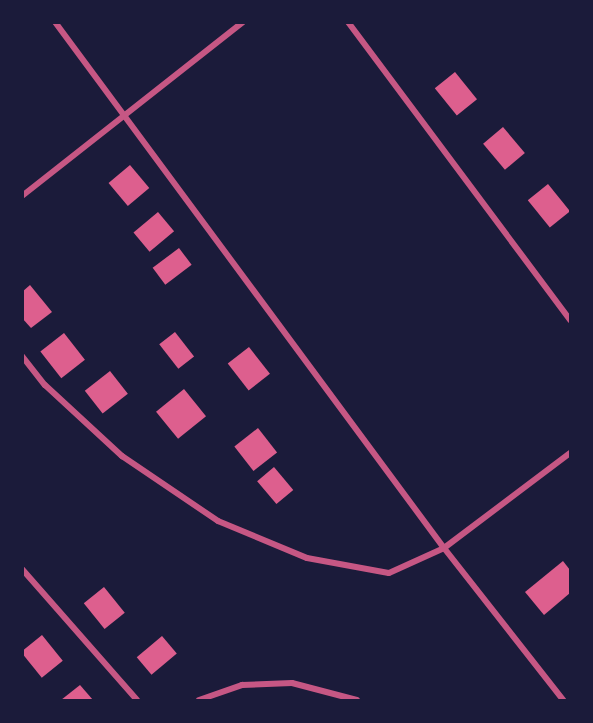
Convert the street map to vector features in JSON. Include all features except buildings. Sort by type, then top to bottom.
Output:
[{"type":"street","points":[[55,22],[444,548],[562,700]]},
{"type":"street","points":[[22,196],[243,22]]},
{"type":"street","points":[[348,22],[570,320]]},
{"type":"street","points":[[22,356],[45,385],[122,456],[218,521],[307,558],[389,573],[444,548],[570,453]]},
{"type":"street","points":[[22,569],[137,700]]},
{"type":"street","points":[[199,700],[242,685],[292,683],[357,700]]}]
